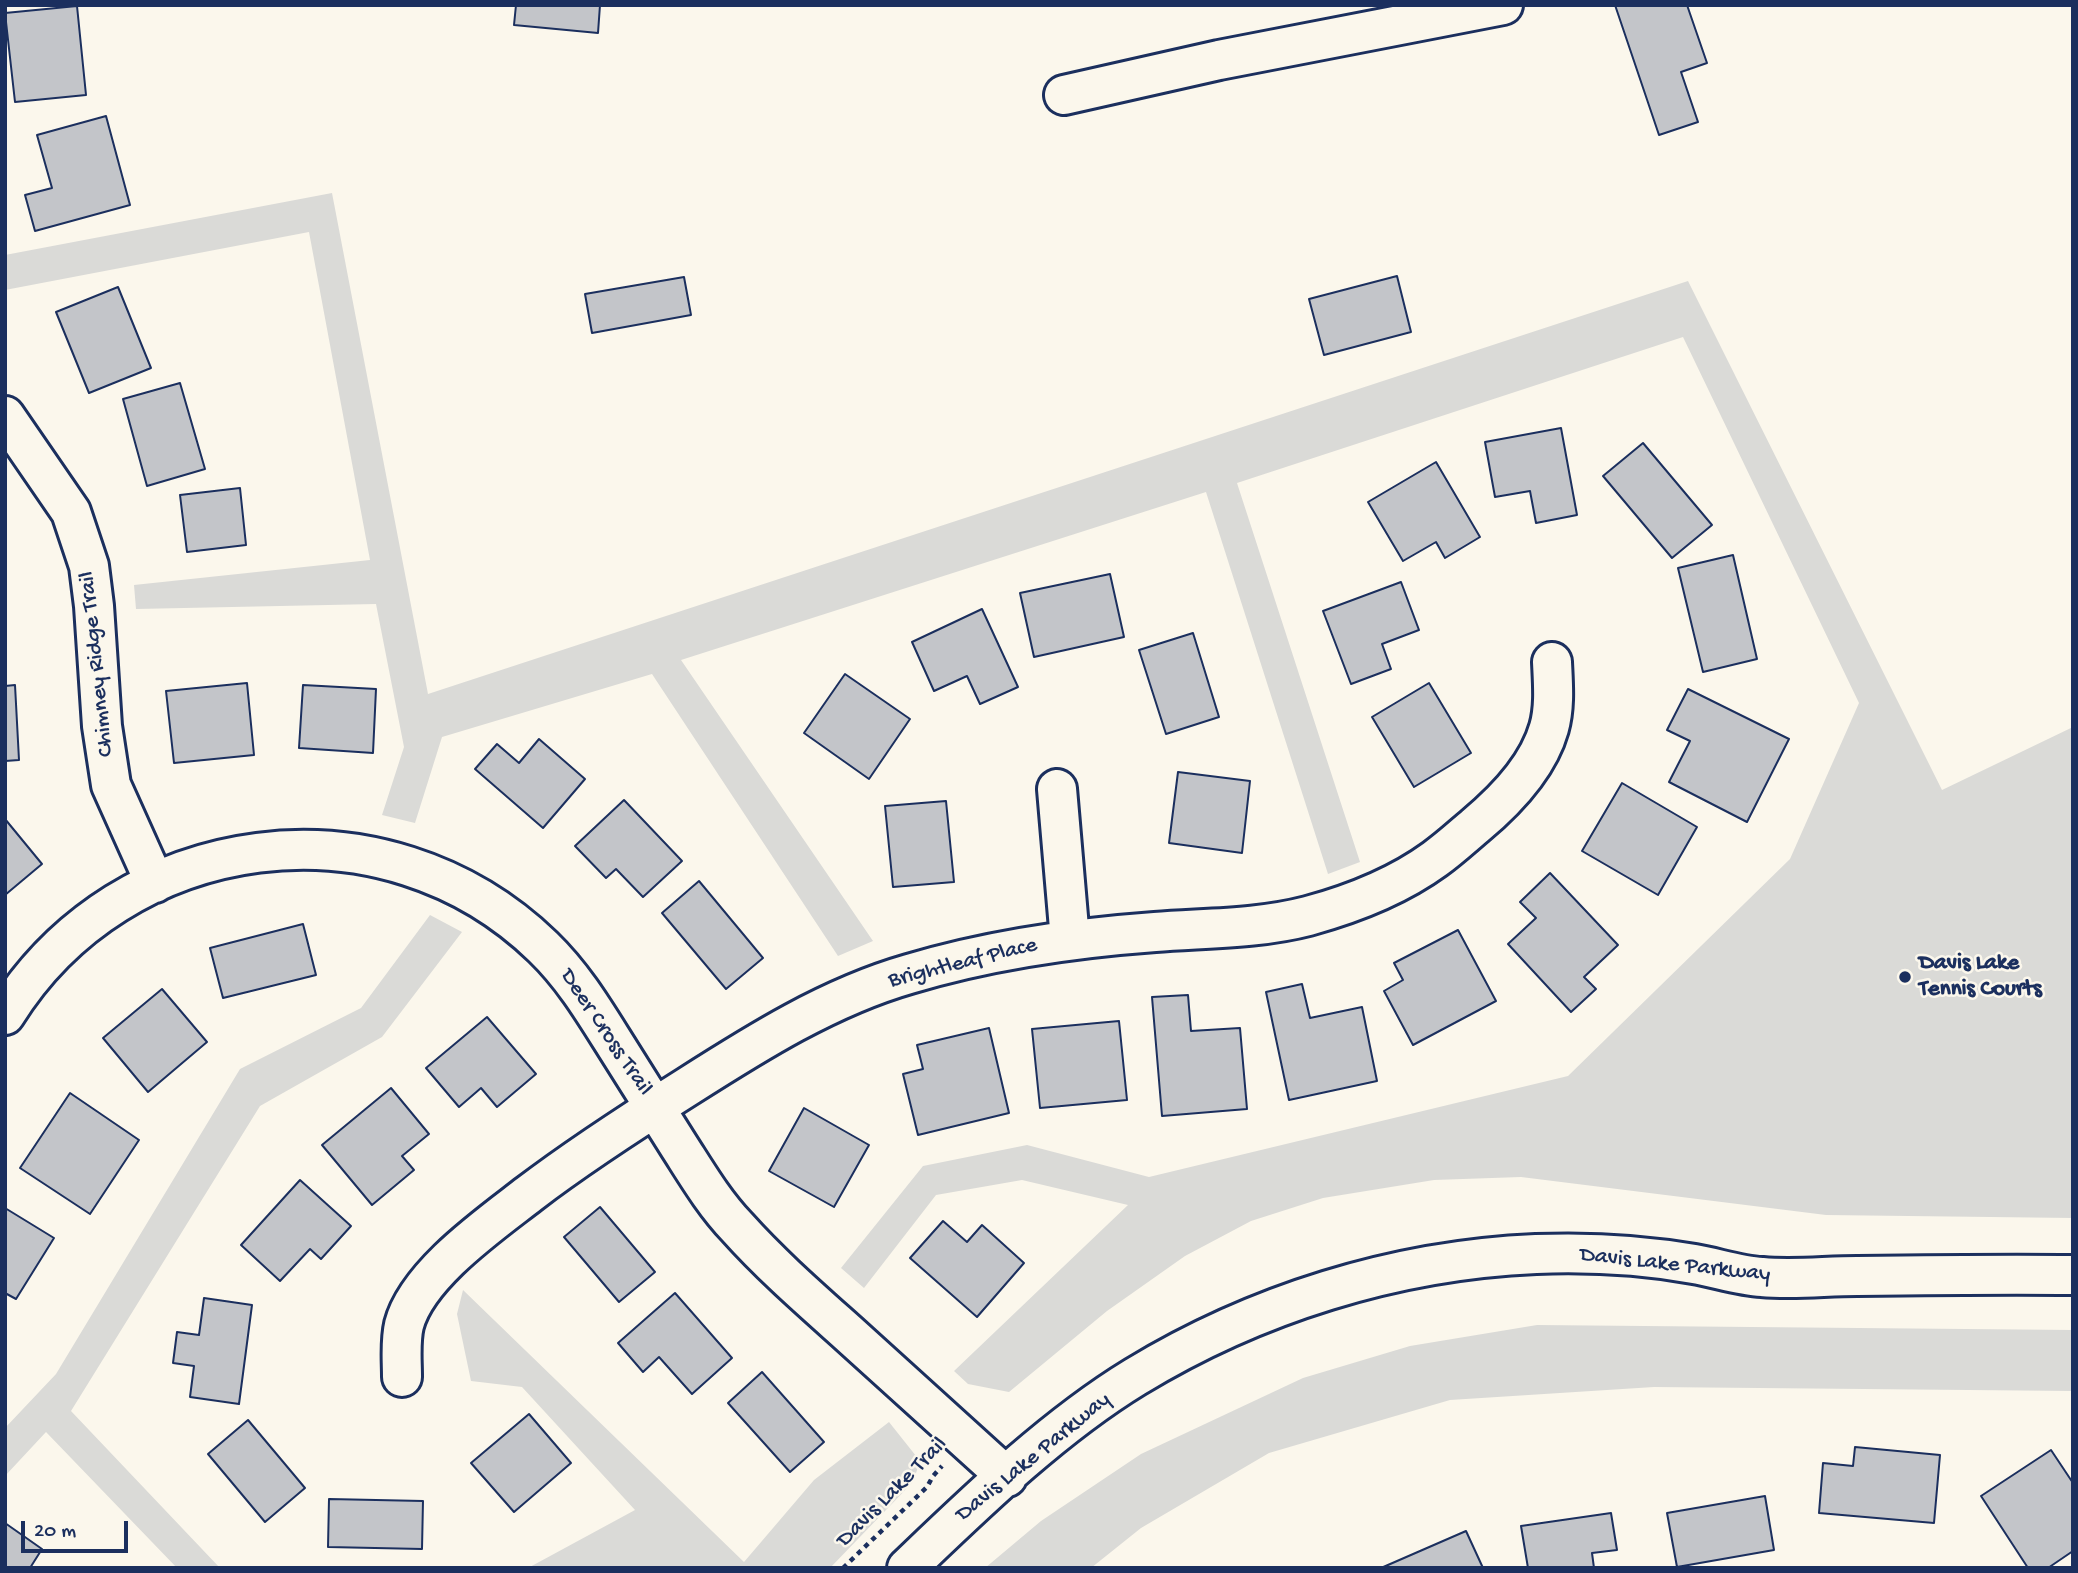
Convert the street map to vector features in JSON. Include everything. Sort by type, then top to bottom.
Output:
[{"type":"street","points":[[1065,95],[1219,60],[1503,5]]},
{"type":"street","name":"Chimney Ridge Trail","points":[[5,416],[71,512],[89,566],[102,726],[111,785],[155,883]]},
{"type":"street","name":"Brightleaf Place","points":[[402,1377],[401,1345],[404,1325],[417,1297],[442,1266],[496,1219],[580,1155],[654,1107],[752,1046],[835,1003],[906,974],[992,953],[1070,940],[1251,926],[1307,916],[1362,898],[1411,874],[1436,858],[1488,815],[1515,787],[1535,759],[1549,729],[1553,700],[1552,662]]},
{"type":"street","points":[[1057,789],[1070,940]]},
{"type":"street","name":"Deer Cross Trail","points":[[5,1015],[36,971],[74,933],[155,883],[200,864],[259,851],[299,849],[360,855],[408,865],[438,877],[474,895],[519,925],[558,963],[590,1004],[704,1186],[736,1226],[796,1286],[1007,1477]]},
{"type":"street","name":"Davis Lake Parkway","points":[[907,1568],[1064,1427],[1134,1378],[1209,1336],[1287,1303],[1368,1278],[1452,1262],[1536,1254],[1622,1255],[1762,1277],[2073,1275]]},
{"type":"path","name":"Davis Lake Trail","points":[[843,1568],[927,1487],[933,1476],[968,1442]]},
{"type":"shaded area","points":[[332,193],[428,694],[1688,281],[1942,790],[2073,727],[2073,1218],[1826,1215],[1521,1177],[1434,1180],[1323,1198],[1251,1221],[1185,1256],[1107,1311],[1009,1392],[968,1384],[954,1371],[1128,1205],[1022,1180],[936,1195],[864,1288],[841,1268],[923,1166],[1027,1145],[1149,1177],[1568,1076],[1790,859],[1859,703],[1683,337],[1237,483],[1360,862],[1328,874],[1206,492],[681,660],[873,941],[838,956],[652,674],[442,737],[415,823],[382,815],[404,747],[376,604],[136,609],[134,585],[370,560],[309,232],[5,290],[5,255]]},
{"type":"shaded area","points":[[430,915],[462,932],[382,1037],[260,1106],[71,1411],[220,1568],[177,1568],[46,1432],[5,1476],[5,1428],[56,1374],[240,1069],[361,1008]]},
{"type":"shaded area","points":[[463,1290],[744,1562],[814,1480],[889,1422],[920,1461],[913,1482],[830,1568],[528,1568],[635,1510],[522,1387],[471,1381],[457,1314]]},
{"type":"shaded area","points":[[1537,1325],[2073,1330],[2073,1391],[1654,1387],[1450,1400],[1269,1453],[1141,1528],[1091,1568],[985,1568],[1041,1521],[1141,1454],[1303,1378],[1410,1346]]},
{"type":"building","points":[[516,5],[600,5],[598,33],[514,25]]},
{"type":"building","points":[[1615,5],[1687,5],[1707,63],[1681,72],[1698,122],[1659,135]]},
{"type":"building","points":[[77,6],[86,95],[15,102],[5,13]]},
{"type":"building","points":[[106,116],[130,205],[35,231],[25,195],[52,188],[37,135]]},
{"type":"building","points":[[1397,276],[1411,332],[1324,355],[1309,299]]},
{"type":"building","points":[[684,277],[691,315],[592,333],[585,294]]},
{"type":"building","points":[[118,287],[151,368],[89,393],[56,312]]},
{"type":"building","points":[[180,383],[205,469],[147,486],[123,399]]},
{"type":"building","points":[[1561,428],[1577,515],[1536,523],[1530,491],[1495,497],[1485,442]]},
{"type":"building","points":[[1643,443],[1712,525],[1672,558],[1603,476]]},
{"type":"building","points":[[1436,462],[1480,537],[1445,558],[1436,542],[1403,561],[1368,502]]},
{"type":"building","points":[[240,488],[246,545],[187,552],[180,495]]},
{"type":"building","points":[[1733,555],[1757,659],[1703,672],[1678,568]]},
{"type":"building","points":[[1110,574],[1124,637],[1034,657],[1020,593]]},
{"type":"building","points":[[1401,582],[1419,630],[1382,644],[1391,669],[1351,684],[1323,611]]},
{"type":"building","points":[[982,609],[1018,687],[980,704],[967,676],[934,691],[912,642]]},
{"type":"building","points":[[1193,633],[1219,717],[1166,734],[1139,650]]},
{"type":"building","points":[[845,674],[910,719],[869,779],[804,733]]},
{"type":"building","points":[[247,683],[254,755],[174,763],[166,691]]},
{"type":"building","points":[[1429,683],[1471,753],[1414,787],[1372,717]]},
{"type":"building","points":[[15,685],[19,760],[5,761],[5,686]]},
{"type":"building","points":[[303,685],[376,689],[373,753],[299,748]]},
{"type":"building","points":[[1688,689],[1789,739],[1747,822],[1669,782],[1690,741],[1667,730]]},
{"type":"building","points":[[539,739],[585,779],[543,828],[475,769],[497,744],[519,763]]},
{"type":"building","points":[[1178,772],[1250,781],[1242,853],[1169,843]]},
{"type":"building","points":[[1622,783],[1697,827],[1658,895],[1582,851]]},
{"type":"building","points":[[624,800],[682,861],[643,897],[616,869],[606,878],[575,846]]},
{"type":"building","points":[[946,801],[954,882],[893,887],[885,806]]},
{"type":"building","points":[[5,819],[42,864],[5,895]]},
{"type":"building","points":[[1550,873],[1618,945],[1584,977],[1596,989],[1571,1012],[1508,944],[1536,918],[1520,902]]},
{"type":"building","points":[[699,881],[763,958],[726,989],[662,913]]},
{"type":"building","points":[[303,924],[316,975],[223,998],[210,948]]},
{"type":"building","points":[[1458,930],[1496,1001],[1413,1045],[1384,991],[1403,980],[1394,963]]},
{"type":"building","points":[[1302,984],[1310,1018],[1362,1007],[1377,1081],[1289,1100],[1266,992]]},
{"type":"building","points":[[162,989],[207,1042],[148,1092],[103,1038]]},
{"type":"building","points":[[1188,995],[1191,1031],[1240,1028],[1247,1109],[1162,1116],[1152,997]]},
{"type":"building","points":[[487,1017],[536,1074],[497,1107],[481,1088],[459,1107],[426,1068]]},
{"type":"building","points":[[1119,1021],[1127,1100],[1040,1108],[1032,1029]]},
{"type":"building","points":[[989,1028],[1009,1113],[918,1135],[903,1074],[923,1069],[917,1045]]},
{"type":"building","points":[[391,1088],[429,1134],[402,1156],[414,1170],[372,1205],[322,1145]]},
{"type":"building","points":[[70,1093],[139,1140],[90,1214],[20,1168]]},
{"type":"building","points":[[804,1108],[869,1145],[834,1207],[769,1171]]},
{"type":"building","points":[[300,1180],[351,1226],[321,1259],[310,1249],[280,1281],[241,1245]]},
{"type":"building","points":[[600,1207],[655,1272],[619,1302],[564,1237]]},
{"type":"building","points":[[5,1208],[54,1238],[16,1299],[5,1293]]},
{"type":"building","points":[[943,1221],[967,1242],[982,1225],[1024,1263],[977,1317],[910,1258]]},
{"type":"building","points":[[675,1293],[732,1358],[692,1394],[659,1357],[643,1372],[618,1343]]},
{"type":"building","points":[[204,1298],[252,1305],[239,1404],[190,1397],[194,1366],[173,1363],[177,1332],[199,1335]]},
{"type":"building","points":[[762,1372],[824,1442],[790,1472],[728,1403]]},
{"type":"building","points":[[529,1414],[571,1463],[514,1512],[471,1463]]},
{"type":"building","points":[[248,1420],[305,1488],[265,1522],[208,1454]]},
{"type":"building","points":[[1855,1447],[1940,1455],[1934,1523],[1819,1513],[1823,1463],[1853,1466]]},
{"type":"building","points":[[2051,1450],[2073,1483],[2073,1551],[2048,1568],[2028,1568],[1981,1496]]},
{"type":"building","points":[[1765,1496],[1774,1550],[1677,1567],[1667,1513]]},
{"type":"building","points":[[329,1499],[423,1501],[422,1549],[328,1547]]},
{"type":"building","points":[[1611,1513],[1617,1550],[1592,1553],[1594,1568],[1528,1568],[1521,1526]]},
{"type":"building","points":[[5,1523],[42,1549],[30,1568],[5,1568]]},
{"type":"building","points":[[1466,1531],[1483,1568],[1381,1568]]},
{"type":"place","name":"Davis Lake Tennis Courts","points":[[1905,977]]}]
